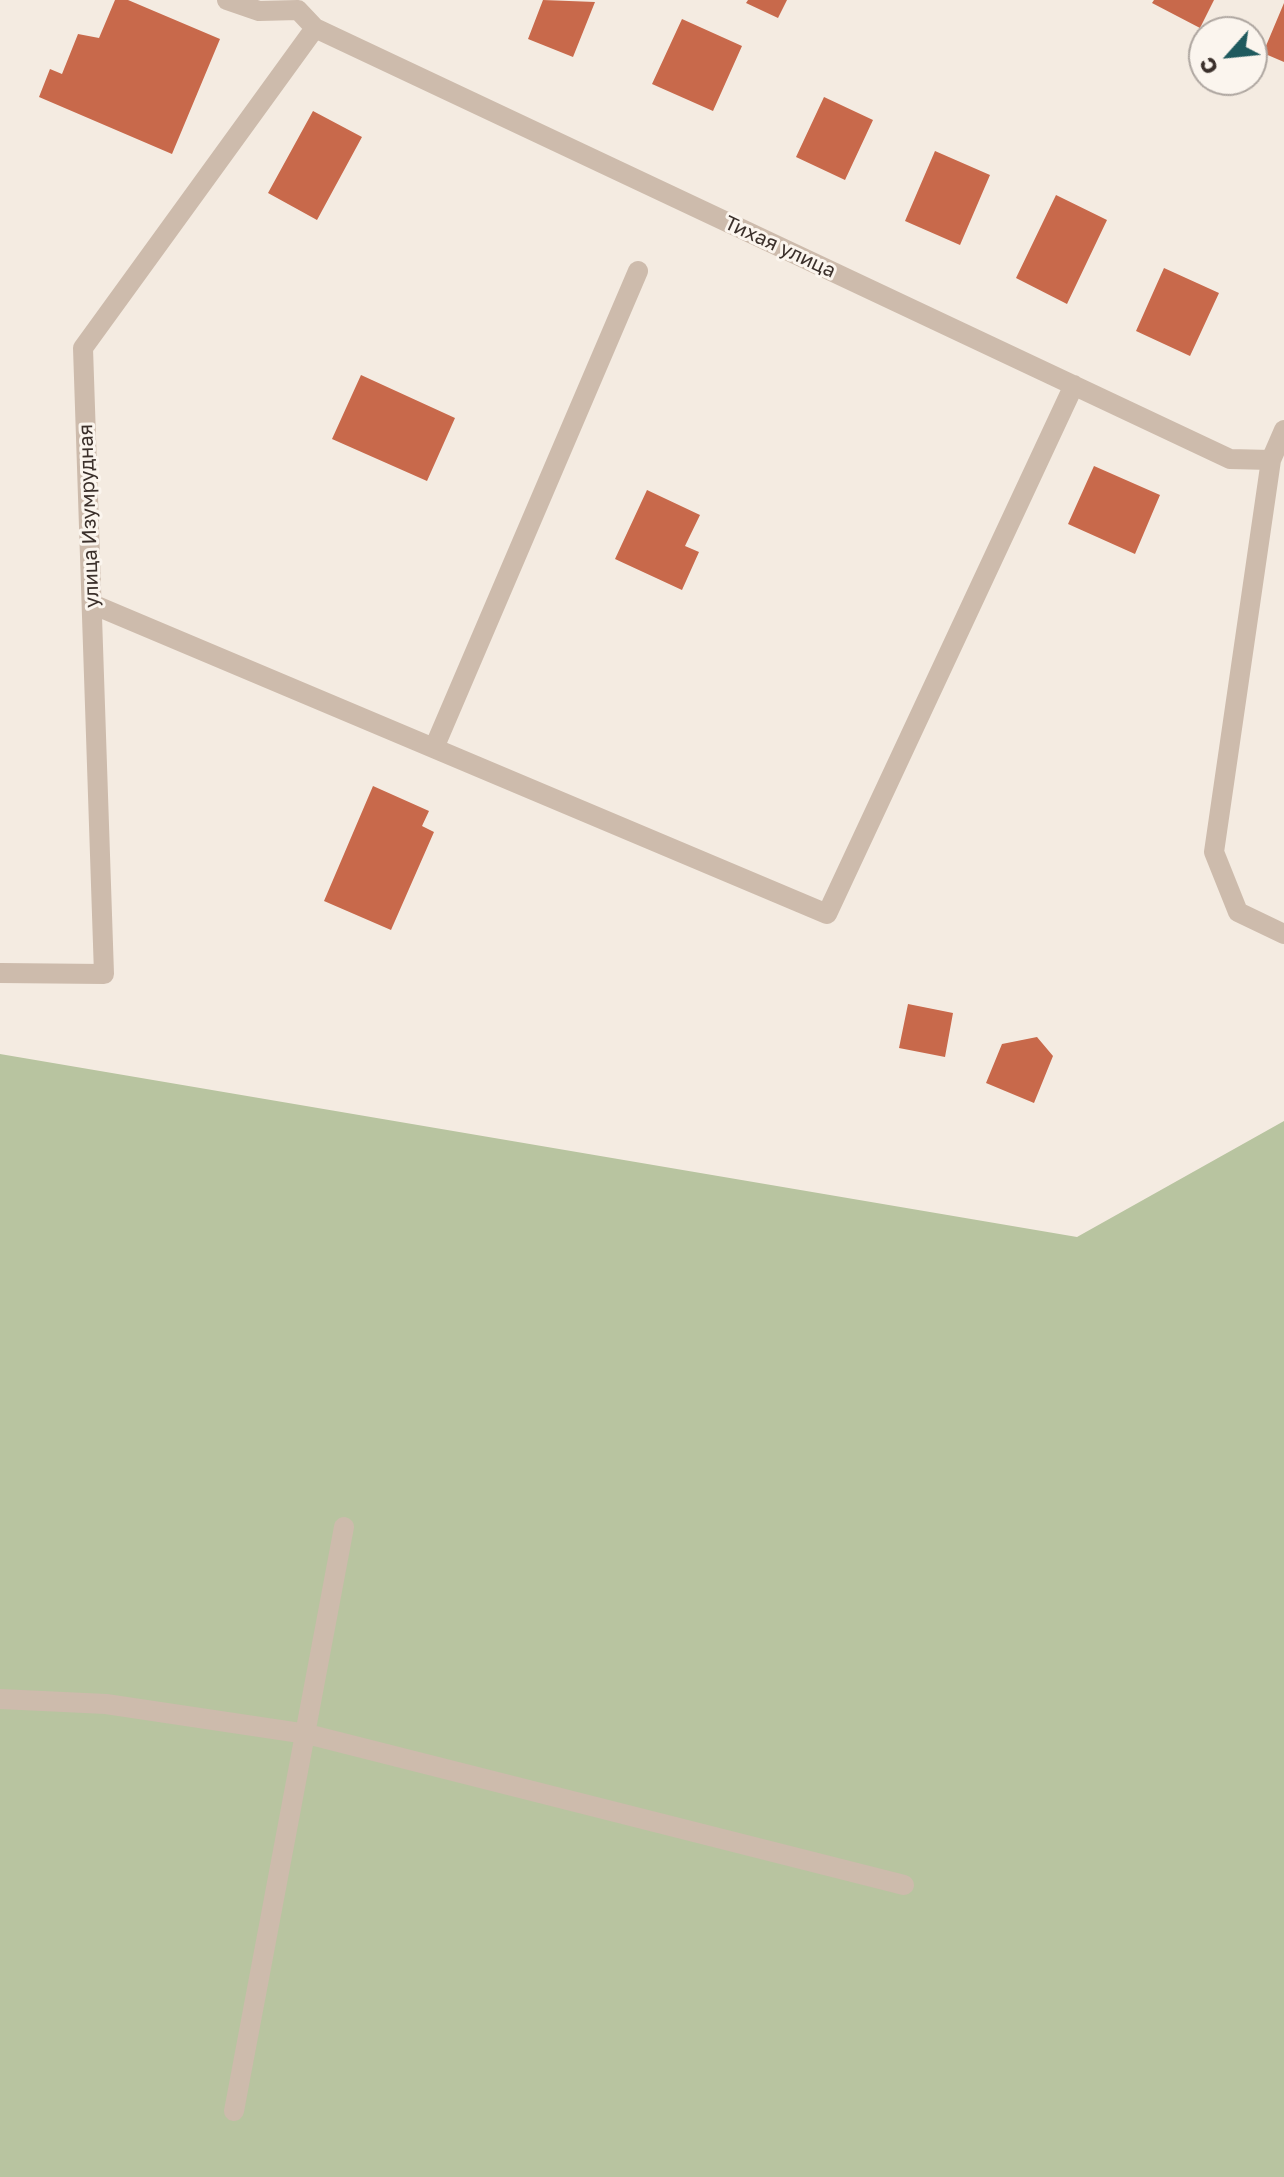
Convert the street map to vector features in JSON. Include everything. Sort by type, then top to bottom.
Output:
[{"type":"street","points":[[227,0],[259,11],[298,5]]},
{"type":"street","name":"Тихая улица","points":[[298,5],[315,28],[1230,459],[1271,460]]},
{"type":"street","name":"улица Изумрудная","points":[[0,973],[104,974],[83,348],[315,28]]},
{"type":"street","points":[[434,748],[638,271]]},
{"type":"street","points":[[92,604],[827,914],[1074,385]]},
{"type":"street","points":[[1284,430],[1271,460],[1214,852],[1238,912],[1284,934]]},
{"type":"street","points":[[234,2111],[344,1527]]},
{"type":"street","points":[[0,1699],[106,1704],[307,1734],[904,1885]]},
{"type":"green space","points":[[0,1054],[1077,1237],[1284,1121],[1284,2177],[0,2177]]},
{"type":"building","points":[[115,0],[128,0],[220,39],[172,154],[39,97],[50,69],[62,74],[78,34],[99,38]]},
{"type":"building","points":[[543,0],[595,2],[573,57],[528,39]]},
{"type":"building","points":[[748,0],[787,0],[778,18],[746,3]]},
{"type":"building","points":[[1154,0],[1214,0],[1206,16],[1188,16],[1188,22],[1152,3]]},
{"type":"building","points":[[1284,3],[1284,62],[1268,55],[1268,41]]},
{"type":"building","points":[[682,19],[742,46],[713,111],[652,84]]},
{"type":"building","points":[[824,97],[873,120],[845,180],[796,157]]},
{"type":"building","points":[[313,111],[362,137],[317,220],[268,193]]},
{"type":"building","points":[[935,151],[990,175],[960,245],[905,221]]},
{"type":"building","points":[[1056,195],[1107,220],[1067,304],[1016,278]]},
{"type":"building","points":[[1164,268],[1219,293],[1190,356],[1136,331]]},
{"type":"building","points":[[361,375],[455,418],[427,481],[332,439]]},
{"type":"building","points":[[1094,466],[1160,495],[1135,554],[1068,524]]},
{"type":"building","points":[[647,490],[700,515],[685,546],[699,552],[682,590],[615,559]]},
{"type":"building","points":[[373,786],[429,811],[422,826],[434,832],[391,930],[324,901]]},
{"type":"building","points":[[908,1004],[953,1013],[945,1057],[899,1048]]},
{"type":"building","points":[[1037,1037],[1053,1056],[1034,1103],[986,1083],[1002,1044]]}]
